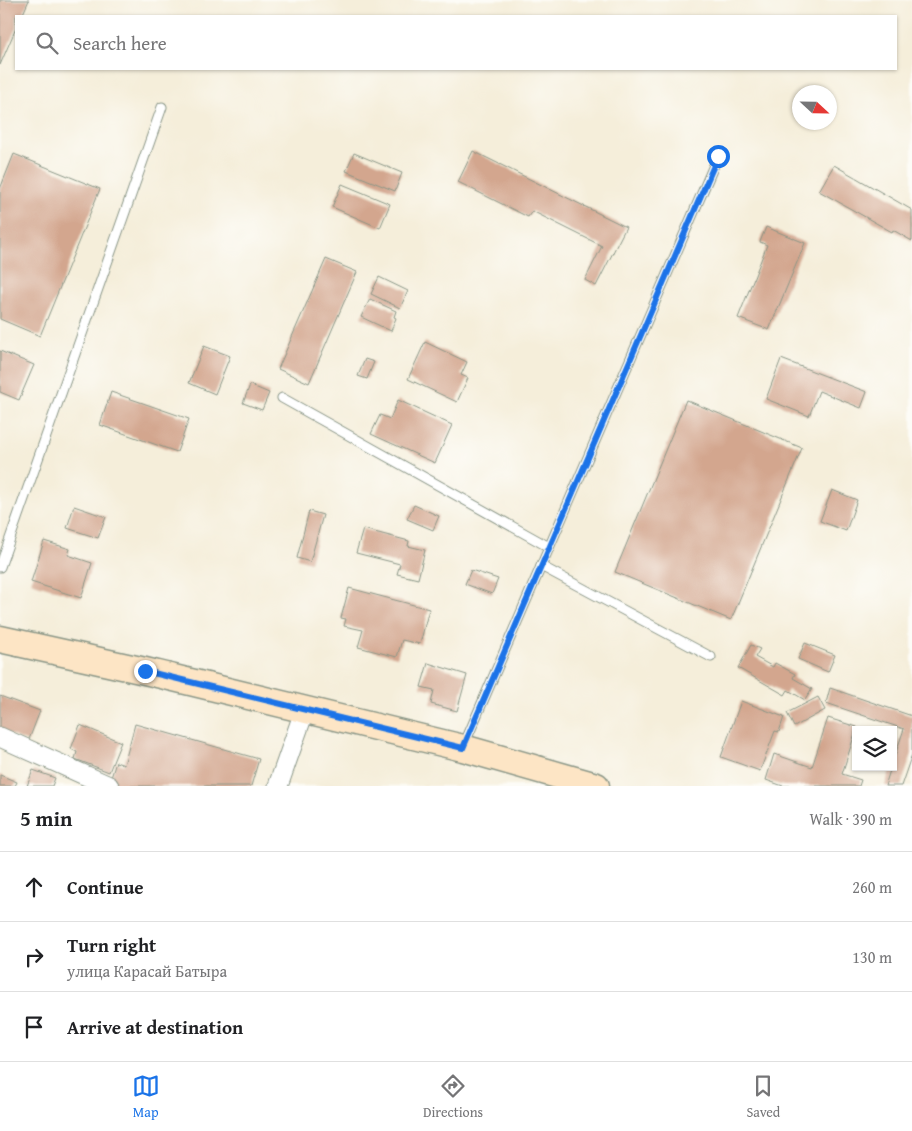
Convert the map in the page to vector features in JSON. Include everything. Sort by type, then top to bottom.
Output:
[{"type":"main road","points":[[0,639],[305,709],[463,748],[547,779],[596,786]]},
{"type":"street","points":[[278,786],[305,709]]},
{"type":"street","points":[[0,737],[109,786]]},
{"type":"lane","points":[[0,567],[162,107]]},
{"type":"lane","points":[[463,748],[718,156]]},
{"type":"lane","points":[[282,398],[549,547]]},
{"type":"lane","points":[[541,566],[711,657]]},
{"type":"building","points":[[0,0],[29,0],[22,15],[15,15],[15,30],[0,65]]},
{"type":"building","points":[[473,151],[626,227],[596,286],[585,280],[602,246],[532,211],[528,217],[458,182]]},
{"type":"building","points":[[354,153],[402,173],[395,191],[346,171]]},
{"type":"building","points":[[14,154],[100,189],[40,336],[0,319],[0,189]]},
{"type":"building","points":[[834,165],[912,210],[912,241],[893,230],[892,232],[819,191]]},
{"type":"building","points":[[342,184],[390,204],[380,228],[332,207]]},
{"type":"building","points":[[766,227],[805,243],[769,330],[738,318],[767,245],[760,242]]},
{"type":"building","points":[[326,259],[357,272],[309,383],[278,369]]},
{"type":"building","points":[[379,277],[408,291],[400,308],[371,294]]},
{"type":"building","points":[[370,299],[396,311],[394,317],[396,318],[391,331],[361,317]]},
{"type":"building","points":[[425,342],[467,362],[461,375],[468,378],[457,402],[408,379]]},
{"type":"building","points":[[204,346],[230,356],[215,394],[189,383]]},
{"type":"building","points":[[0,351],[34,365],[19,400],[0,392]]},
{"type":"building","points":[[365,359],[374,362],[367,379],[358,376]]},
{"type":"building","points":[[781,359],[867,392],[861,408],[819,391],[809,416],[766,399]]},
{"type":"building","points":[[250,385],[269,393],[262,410],[243,403]]},
{"type":"building","points":[[111,392],[189,419],[177,452],[100,425]]},
{"type":"building","points":[[398,400],[452,425],[435,463],[371,434],[380,415],[390,419]]},
{"type":"building","points":[[686,400],[802,448],[731,620],[615,572]]},
{"type":"building","points":[[832,490],[857,500],[846,531],[820,521]]},
{"type":"building","points":[[414,505],[439,516],[433,530],[407,519]]},
{"type":"building","points":[[74,506],[106,517],[98,538],[67,528]]},
{"type":"building","points":[[309,511],[323,515],[310,562],[297,558]]},
{"type":"building","points":[[363,529],[409,541],[408,546],[425,550],[418,579],[397,574],[400,564],[356,553]]},
{"type":"building","points":[[44,541],[70,549],[68,555],[92,563],[81,598],[31,582]]},
{"type":"building","points":[[471,570],[498,579],[492,594],[465,584]]},
{"type":"building","points":[[349,588],[429,609],[420,644],[402,640],[397,657],[358,647],[363,630],[344,626],[346,619],[341,618]]},
{"type":"building","points":[[805,643],[835,655],[828,672],[798,659]]},
{"type":"building","points":[[751,645],[760,649],[755,657],[773,667],[775,663],[795,674],[793,678],[812,689],[805,700],[788,690],[785,695],[738,668]]},
{"type":"building","points":[[428,663],[467,675],[457,711],[431,704],[434,690],[421,687]]},
{"type":"building","points":[[830,688],[912,716],[912,754],[901,786],[885,786],[890,771],[897,771],[897,749],[904,729],[826,703]]},
{"type":"building","points":[[0,696],[40,711],[28,742],[0,731]]},
{"type":"building","points":[[818,697],[825,710],[794,727],[787,713]]},
{"type":"building","points":[[741,701],[784,717],[779,732],[775,731],[760,771],[721,757]]},
{"type":"building","points":[[828,718],[854,726],[852,726],[852,743],[842,774],[861,780],[859,786],[783,786],[766,780],[774,754],[812,767]]},
{"type":"building","points":[[135,724],[259,759],[251,786],[117,786],[109,784],[116,762],[124,765]]},
{"type":"building","points":[[80,725],[121,742],[109,772],[75,759],[77,752],[71,749]]},
{"type":"building","points":[[33,770],[55,778],[52,786],[27,786]]},
{"type":"building","points":[[0,775],[17,782],[15,786],[0,786]]},
{"type":"route","points":[[145,671],[463,748],[718,156]]}]
